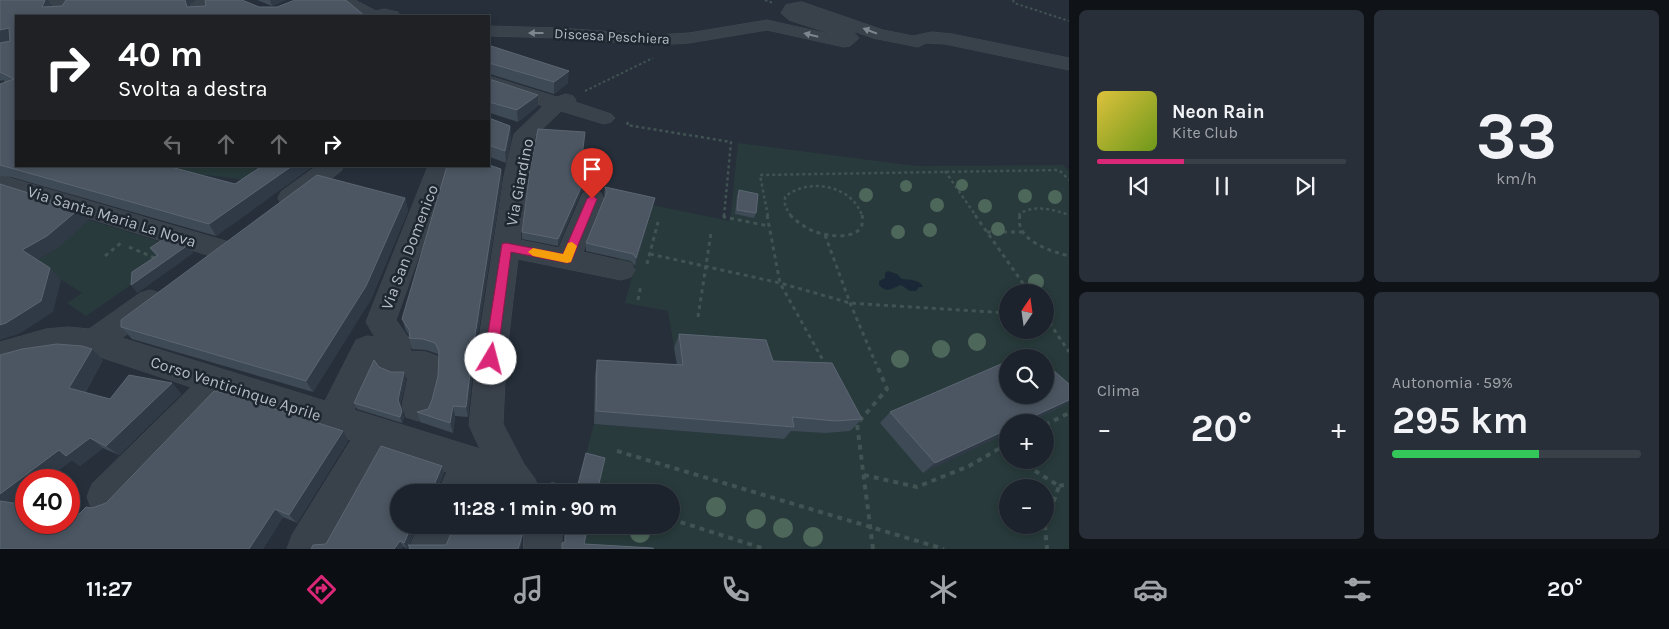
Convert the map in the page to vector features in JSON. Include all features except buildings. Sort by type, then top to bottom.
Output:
[{"type":"street","points":[[56,0],[64,9],[59,15]]},
{"type":"street","points":[[342,0],[371,15]]},
{"type":"street","name":"Discesa Peschiera","points":[[490,31],[558,33],[656,40],[689,38],[767,25],[834,41],[844,42],[850,38],[844,32],[790,14],[790,9],[799,6],[810,8],[879,34],[918,42],[920,39],[930,37],[958,40],[1069,64]]},
{"type":"street","points":[[918,42],[923,48],[933,53],[1036,71],[1069,80]]},
{"type":"street","points":[[490,82],[606,114]]},
{"type":"street","name":"Via Giardino","points":[[517,484],[486,425],[491,359],[506,247],[505,172],[516,131],[568,105]]},
{"type":"street","points":[[268,214],[332,167]]},
{"type":"street","name":"Via San Domenico","points":[[394,343],[381,322],[440,167]]},
{"type":"street","name":"Via Santa Maria La Nova","points":[[7,179],[228,243],[197,267]]},
{"type":"street","points":[[568,255],[592,199]]},
{"type":"street","points":[[506,247],[568,255],[636,275]]},
{"type":"street","points":[[94,342],[173,284]]},
{"type":"street","name":"Corso Venticinque Aprile","points":[[0,355],[44,340],[72,339],[94,342],[375,432],[463,478],[517,484]]},
{"type":"street","points":[[340,405],[367,349],[394,343],[393,363],[426,365],[418,406]]},
{"type":"street","points":[[105,496],[217,382]]},
{"type":"street","points":[[306,549],[375,432]]},
{"type":"street","points":[[428,549],[436,534]]},
{"type":"path","points":[[1013,0],[1014,3],[1069,21]]},
{"type":"path","points":[[568,105],[667,52],[689,38]]},
{"type":"path","points":[[0,79],[8,84]]},
{"type":"path","points":[[628,121],[627,125],[732,142],[724,217],[769,226]]},
{"type":"path","points":[[826,366],[780,283],[760,175],[1059,170],[1069,180]]},
{"type":"path","points":[[945,171],[1023,284]]},
{"type":"path","points":[[810,186],[834,190],[850,198],[861,210],[864,218],[862,225],[856,232],[846,236],[824,235],[806,229],[795,222],[788,213],[784,204],[786,197],[791,191],[810,186]]},
{"type":"path","points":[[1069,215],[1046,208],[1026,209],[1020,212],[1017,218],[1018,225],[1023,232],[1043,247],[1069,256]]},
{"type":"path","points":[[638,300],[636,275],[650,254],[658,222]]},
{"type":"path","points":[[987,232],[1023,232]]},
{"type":"path","points":[[698,317],[711,233]]},
{"type":"path","points":[[824,235],[850,303],[887,389],[857,424]]},
{"type":"path","points":[[105,256],[127,238]]},
{"type":"path","points":[[650,254],[780,283],[850,303],[999,312]]},
{"type":"path","points":[[1054,330],[1069,352]]},
{"type":"path","points":[[1054,421],[1069,413]]},
{"type":"path","points":[[853,416],[857,424],[873,549]]},
{"type":"path","points":[[864,475],[916,487],[969,466],[999,449]]},
{"type":"path","points":[[617,452],[944,549]]},
{"type":"path","points":[[1032,469],[1059,486],[1069,484]]},
{"type":"path","points":[[1046,549],[1045,527],[1059,486]]},
{"type":"path","points":[[680,522],[765,549]]},
{"type":"shaded area","points":[[738,143],[916,166],[1063,165],[1069,171],[1069,549],[561,549],[565,534],[680,534],[680,484],[578,484],[594,424],[784,439],[783,430],[825,433],[674,348],[668,311],[625,303],[635,266],[618,261],[628,231],[633,201],[730,221]]},
{"type":"shaded area","points":[[157,167],[256,167],[247,180],[155,169]]},
{"type":"shaded area","points":[[89,220],[171,245],[164,262],[86,316],[67,303],[82,293],[33,262],[57,248],[61,230],[73,234]]},
{"type":"water","points":[[888,271],[897,274],[902,279],[917,281],[923,287],[919,287],[916,291],[910,291],[901,285],[890,290],[882,288],[879,285],[879,281],[885,278],[885,273]]},
{"type":"slow traffic","points":[[533,252],[567,259],[572,246]]},
{"type":"route","points":[[491,359],[506,247],[567,259],[592,199]]}]
